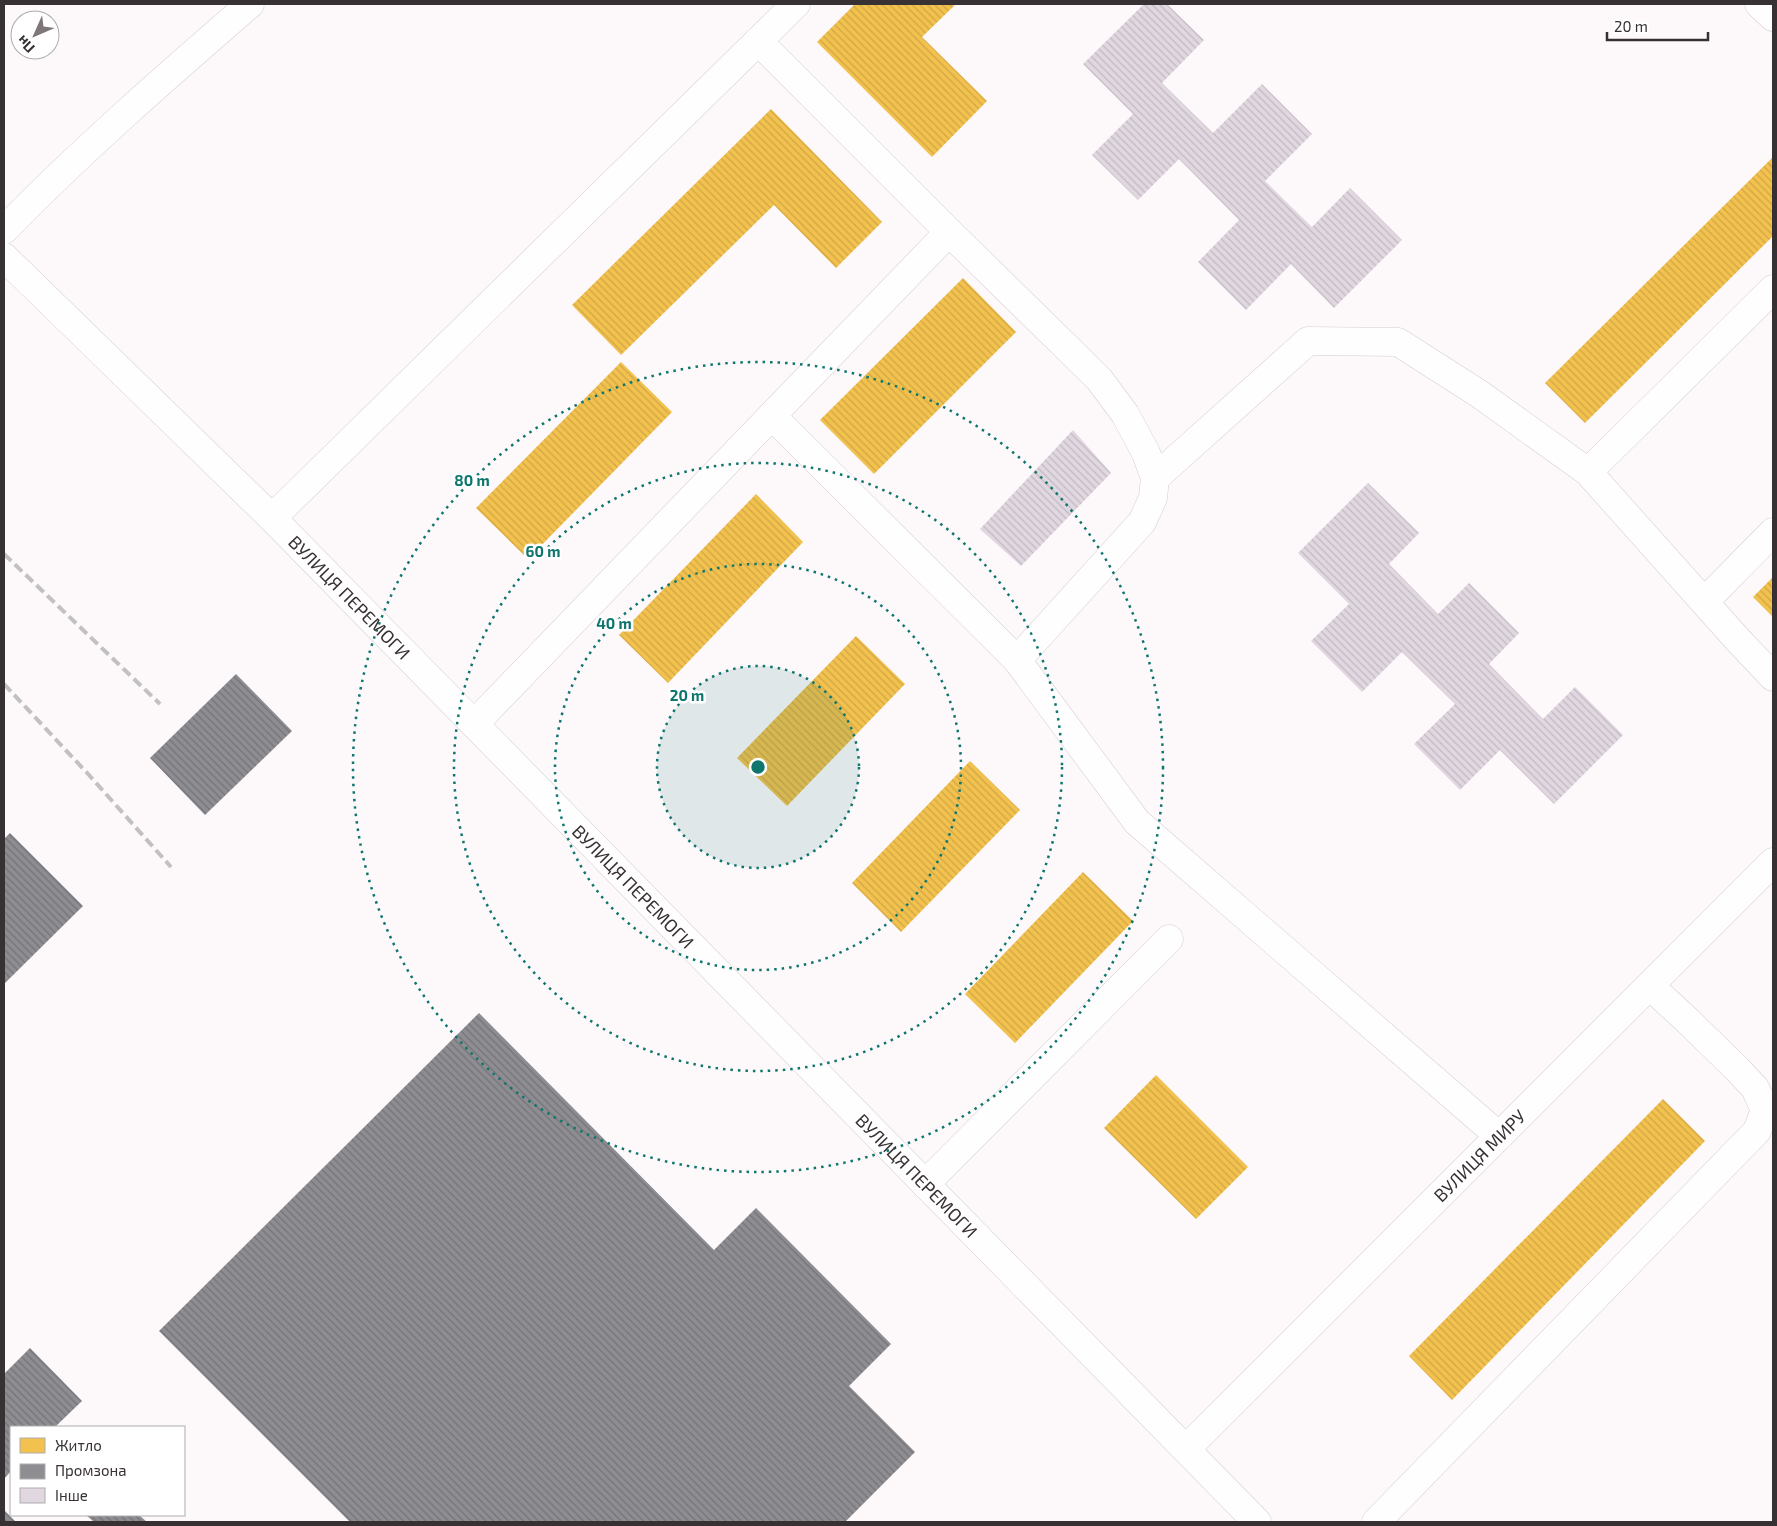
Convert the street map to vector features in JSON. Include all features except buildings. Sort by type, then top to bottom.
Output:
[{"type":"street","points":[[4,230],[57,176],[250,4]]},
{"type":"street","points":[[272,518],[796,4]]},
{"type":"street","points":[[1759,4],[1773,17]]},
{"type":"street","points":[[758,41],[949,232],[1099,378],[1125,414],[1146,453],[1155,478],[1153,498],[1142,522],[1017,660]]},
{"type":"street","points":[[474,724],[949,232]]},
{"type":"street","name":"ВУЛИЦЯ ПЕРЕМОГИ","points":[[4,257],[272,518],[1257,1522]]},
{"type":"street","points":[[1588,472],[1773,289]]},
{"type":"street","points":[[1155,478],[1308,341],[1398,342],[1478,392],[1588,472],[1773,678]]},
{"type":"street","points":[[772,416],[1017,660],[1137,822],[1499,1136]]},
{"type":"street","points":[[1704,601],[1773,532]]},
{"type":"street","name":"ВУЛИЦЯ МИРУ","points":[[1186,1450],[1773,862]]},
{"type":"street","points":[[924,1184],[1169,940]]},
{"type":"street","points":[[1376,1522],[1757,1131],[1765,1110],[1755,1088],[1688,1020],[1650,986]]},
{"type":"railway","points":[[4,554],[160,704]]},
{"type":"railway","points":[[4,684],[171,867]]}]
